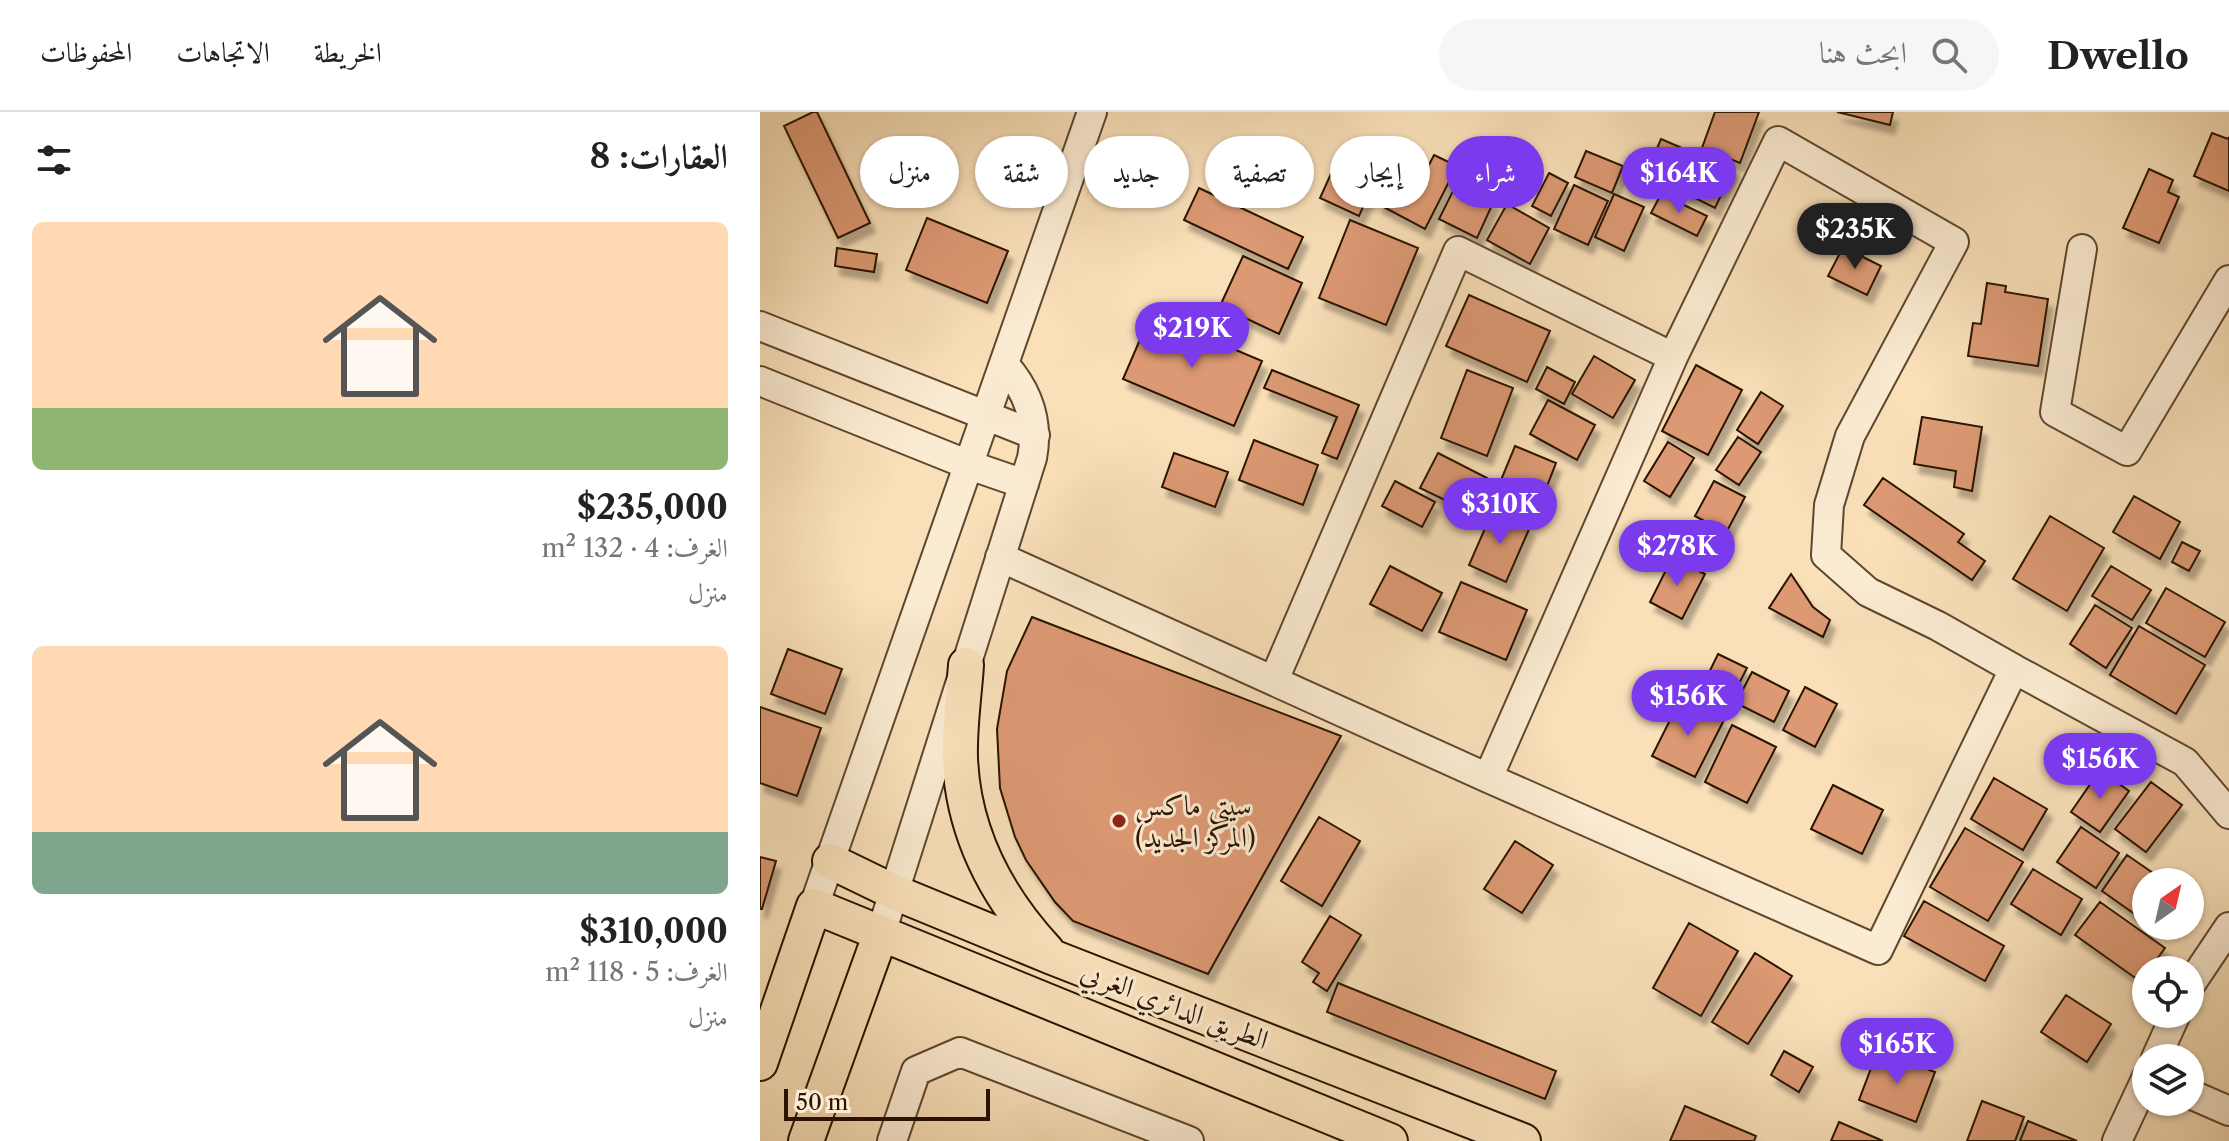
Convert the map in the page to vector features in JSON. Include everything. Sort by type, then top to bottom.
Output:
[{"type":"main road","points":[[966,665],[960,756],[965,801],[977,845],[996,886],[1021,924],[1052,957]]},
{"type":"main road","name":"الطريق الدائري الغربي","points":[[830,861],[894,892],[1052,957],[1523,1141]]},
{"type":"main road","name":"الطريق الدائري الغربي","points":[[814,906],[1390,1141]]},
{"type":"main road","points":[[760,1063],[814,906]]},
{"type":"main road","points":[[806,1141],[881,933]]},
{"type":"street","points":[[814,906],[1092,112]]},
{"type":"street","points":[[1488,778],[1673,357],[1778,141],[1954,242],[1850,436],[1829,505],[1826,555],[1868,592],[1938,626],[2185,762],[2229,814]]},
{"type":"street","points":[[2082,249],[2055,412],[2127,451],[2229,280]]},
{"type":"street","points":[[1274,680],[1458,251],[1673,357]]},
{"type":"street","points":[[760,326],[1035,435]]},
{"type":"street","points":[[881,933],[1024,484],[1035,435],[1027,397],[1004,364]]},
{"type":"street","points":[[760,381],[1024,484]]},
{"type":"street","points":[[1000,557],[1878,950],[2014,669]]},
{"type":"street","points":[[2204,964],[2229,927]]},
{"type":"street","points":[[892,1141],[916,1071],[960,1052],[1189,1141]]},
{"type":"street","points":[[2204,1100],[2229,1111]]},
{"type":"street","points":[[2117,1141],[2132,1109]]},
{"type":"building","points":[[817,112],[860,202],[860,208],[870,223],[838,238],[784,126]]},
{"type":"building","points":[[1715,112],[1759,112],[1740,163],[1702,148]]},
{"type":"building","points":[[1837,112],[1893,112],[1890,125]]},
{"type":"building","points":[[2212,133],[2229,137],[2229,191],[2194,176]]},
{"type":"building","points":[[1661,139],[1689,151],[1672,188],[1645,176]]},
{"type":"building","points":[[1586,151],[1623,166],[1612,193],[1575,177]]},
{"type":"building","points":[[1702,153],[1734,168],[1715,208],[1683,192]]},
{"type":"building","points":[[1434,155],[1446,161],[1446,188],[1425,229],[1386,208],[1430,208],[1430,163]]},
{"type":"building","points":[[2149,169],[2173,180],[2168,192],[2179,197],[2159,243],[2123,228]]},
{"type":"building","points":[[1549,173],[1568,183],[1551,216],[1536,208],[1544,208],[1544,183]]},
{"type":"building","points":[[1330,176],[1330,203],[1320,198]]},
{"type":"building","points":[[1574,185],[1608,201],[1588,245],[1554,229]]},
{"type":"building","points":[[1199,188],[1205,191],[1205,208],[1241,208],[1303,237],[1288,269],[1184,220]]},
{"type":"building","points":[[1614,194],[1644,207],[1624,251],[1595,237]]},
{"type":"building","points":[[1661,194],[1707,216],[1697,236],[1651,213]]},
{"type":"building","points":[[1446,205],[1446,208],[1491,208],[1477,238],[1439,219]]},
{"type":"building","points":[[1342,208],[1363,208],[1359,216]]},
{"type":"building","points":[[1505,208],[1514,208],[1549,228],[1530,264],[1487,240]]},
{"type":"building","points":[[927,218],[1008,251],[987,303],[906,270]]},
{"type":"building","points":[[1350,220],[1418,248],[1386,325],[1319,298]]},
{"type":"building","points":[[1843,247],[1881,266],[1867,295],[1828,276]]},
{"type":"building","points":[[837,248],[877,254],[874,272],[835,266]]},
{"type":"building","points":[[1243,256],[1302,283],[1279,334],[1220,306]]},
{"type":"building","points":[[1987,283],[2006,286],[2005,292],[2048,299],[2038,366],[1968,356],[1973,323],[1981,324]]},
{"type":"building","points":[[1469,295],[1550,331],[1527,382],[1446,346]]},
{"type":"building","points":[[1151,314],[1262,361],[1234,426],[1123,379]]},
{"type":"building","points":[[1594,356],[1635,380],[1613,418],[1572,394]]},
{"type":"building","points":[[1696,365],[1742,390],[1708,455],[1662,431]]},
{"type":"building","points":[[1547,367],[1575,382],[1564,404],[1536,389]]},
{"type":"building","points":[[1272,370],[1359,405],[1337,459],[1322,453],[1337,417],[1264,388]]},
{"type":"building","points":[[1467,370],[1513,388],[1487,456],[1441,438]]},
{"type":"building","points":[[1761,392],[1783,406],[1758,444],[1737,430]]},
{"type":"building","points":[[1548,400],[1595,425],[1577,460],[1530,434]]},
{"type":"building","points":[[1922,417],[1982,427],[1972,491],[1954,487],[1956,471],[1914,464]]},
{"type":"building","points":[[1738,437],[1761,452],[1739,485],[1716,470]]},
{"type":"building","points":[[1254,440],[1318,465],[1303,505],[1239,480]]},
{"type":"building","points":[[1668,442],[1694,458],[1670,497],[1644,481]]},
{"type":"building","points":[[1515,446],[1556,463],[1534,519],[1492,502]]},
{"type":"building","points":[[1174,453],[1228,472],[1215,507],[1162,487]]},
{"type":"building","points":[[1438,453],[1487,478],[1470,512],[1420,488]]},
{"type":"building","points":[[1883,478],[1964,534],[1958,542],[1985,561],[1972,580],[1864,505]]},
{"type":"building","points":[[1395,481],[1435,502],[1422,527],[1382,506]]},
{"type":"building","points":[[1714,481],[1745,497],[1726,533],[1695,516]]},
{"type":"building","points":[[2134,496],[2180,522],[2160,559],[2113,532]]},
{"type":"building","points":[[1493,510],[1530,527],[1506,582],[1469,565]]},
{"type":"building","points":[[2050,516],[2104,548],[2067,611],[2013,579]]},
{"type":"building","points":[[2182,542],[2200,551],[2189,571],[2172,562]]},
{"type":"building","points":[[1672,558],[1705,574],[1682,619],[1650,602]]},
{"type":"building","points":[[1390,566],[1442,593],[1422,631],[1370,604]]},
{"type":"building","points":[[2111,566],[2151,590],[2132,620],[2092,596]]},
{"type":"building","points":[[1791,574],[1813,607],[1830,620],[1823,637],[1769,608]]},
{"type":"building","points":[[1461,582],[1527,610],[1506,660],[1439,632]]},
{"type":"building","points":[[2166,588],[2225,622],[2205,657],[2146,623]]},
{"type":"building","points":[[2095,605],[2132,628],[2106,668],[2070,644]]},
{"type":"building","points":[[1032,617],[1341,736],[1208,974],[1073,921],[1055,902],[1026,860],[1015,837],[1000,788],[997,729],[1007,671]]},
{"type":"building","points":[[2139,626],[2205,665],[2176,714],[2110,675]]},
{"type":"building","points":[[788,649],[842,669],[825,714],[771,694]]},
{"type":"building","points":[[1718,654],[1747,668],[1727,707],[1699,693]]},
{"type":"building","points":[[1752,672],[1789,691],[1774,722],[1736,703]]},
{"type":"building","points":[[1805,687],[1837,704],[1815,747],[1783,730]]},
{"type":"building","points":[[1681,698],[1724,720],[1695,777],[1652,756]]},
{"type":"building","points":[[760,707],[821,728],[797,796],[760,783]]},
{"type":"building","points":[[1732,725],[1776,747],[1747,803],[1705,782]]},
{"type":"building","points":[[2100,770],[2129,791],[2100,832],[2071,812]]},
{"type":"building","points":[[1994,778],[2047,809],[2023,850],[1971,819]]},
{"type":"building","points":[[2151,782],[2182,805],[2146,852],[2115,829]]},
{"type":"building","points":[[1833,785],[1883,810],[1862,854],[1811,829]]},
{"type":"building","points":[[1319,817],[1360,841],[1322,906],[1281,881]]},
{"type":"building","points":[[2081,827],[2119,853],[2096,888],[2057,862]]},
{"type":"building","points":[[1965,828],[2023,862],[1988,921],[1930,887]]},
{"type":"building","points":[[1515,841],[1553,865],[1522,913],[1484,889]]},
{"type":"building","points":[[2127,855],[2146,868],[2132,868],[2132,912],[2102,891]]},
{"type":"building","points":[[760,857],[776,861],[762,909],[760,909]]},
{"type":"building","points":[[2033,869],[2082,899],[2061,935],[2011,904]]},
{"type":"building","points":[[1924,901],[2004,946],[1985,981],[1904,936]]},
{"type":"building","points":[[2100,902],[2132,925],[2132,940],[2154,940],[2165,948],[2159,956],[2132,956],[2132,976],[2075,935]]},
{"type":"building","points":[[1330,916],[1361,935],[1327,991],[1313,982],[1319,973],[1302,962]]},
{"type":"building","points":[[1689,923],[1738,951],[1701,1016],[1653,988]]},
{"type":"building","points":[[1755,953],[1792,976],[1748,1044],[1712,1022]]},
{"type":"building","points":[[1338,983],[1556,1071],[1545,1099],[1327,1012]]},
{"type":"building","points":[[2066,995],[2111,1024],[2087,1062],[2041,1032]]},
{"type":"building","points":[[1878,1050],[1935,1072],[1916,1122],[1859,1100]]},
{"type":"building","points":[[1784,1051],[1813,1067],[1799,1092],[1771,1075]]},
{"type":"building","points":[[1982,1101],[2024,1117],[2015,1141],[1967,1141]]},
{"type":"building","points":[[1685,1106],[1756,1136],[1754,1141],[1670,1141]]},
{"type":"building","points":[[2028,1121],[2077,1141],[2020,1141]]},
{"type":"building","points":[[1839,1122],[1883,1141],[1831,1141]]},
{"type":"place","name":"سيتي ماكس (المركز الجديد)","points":[[1119,821]]}]
